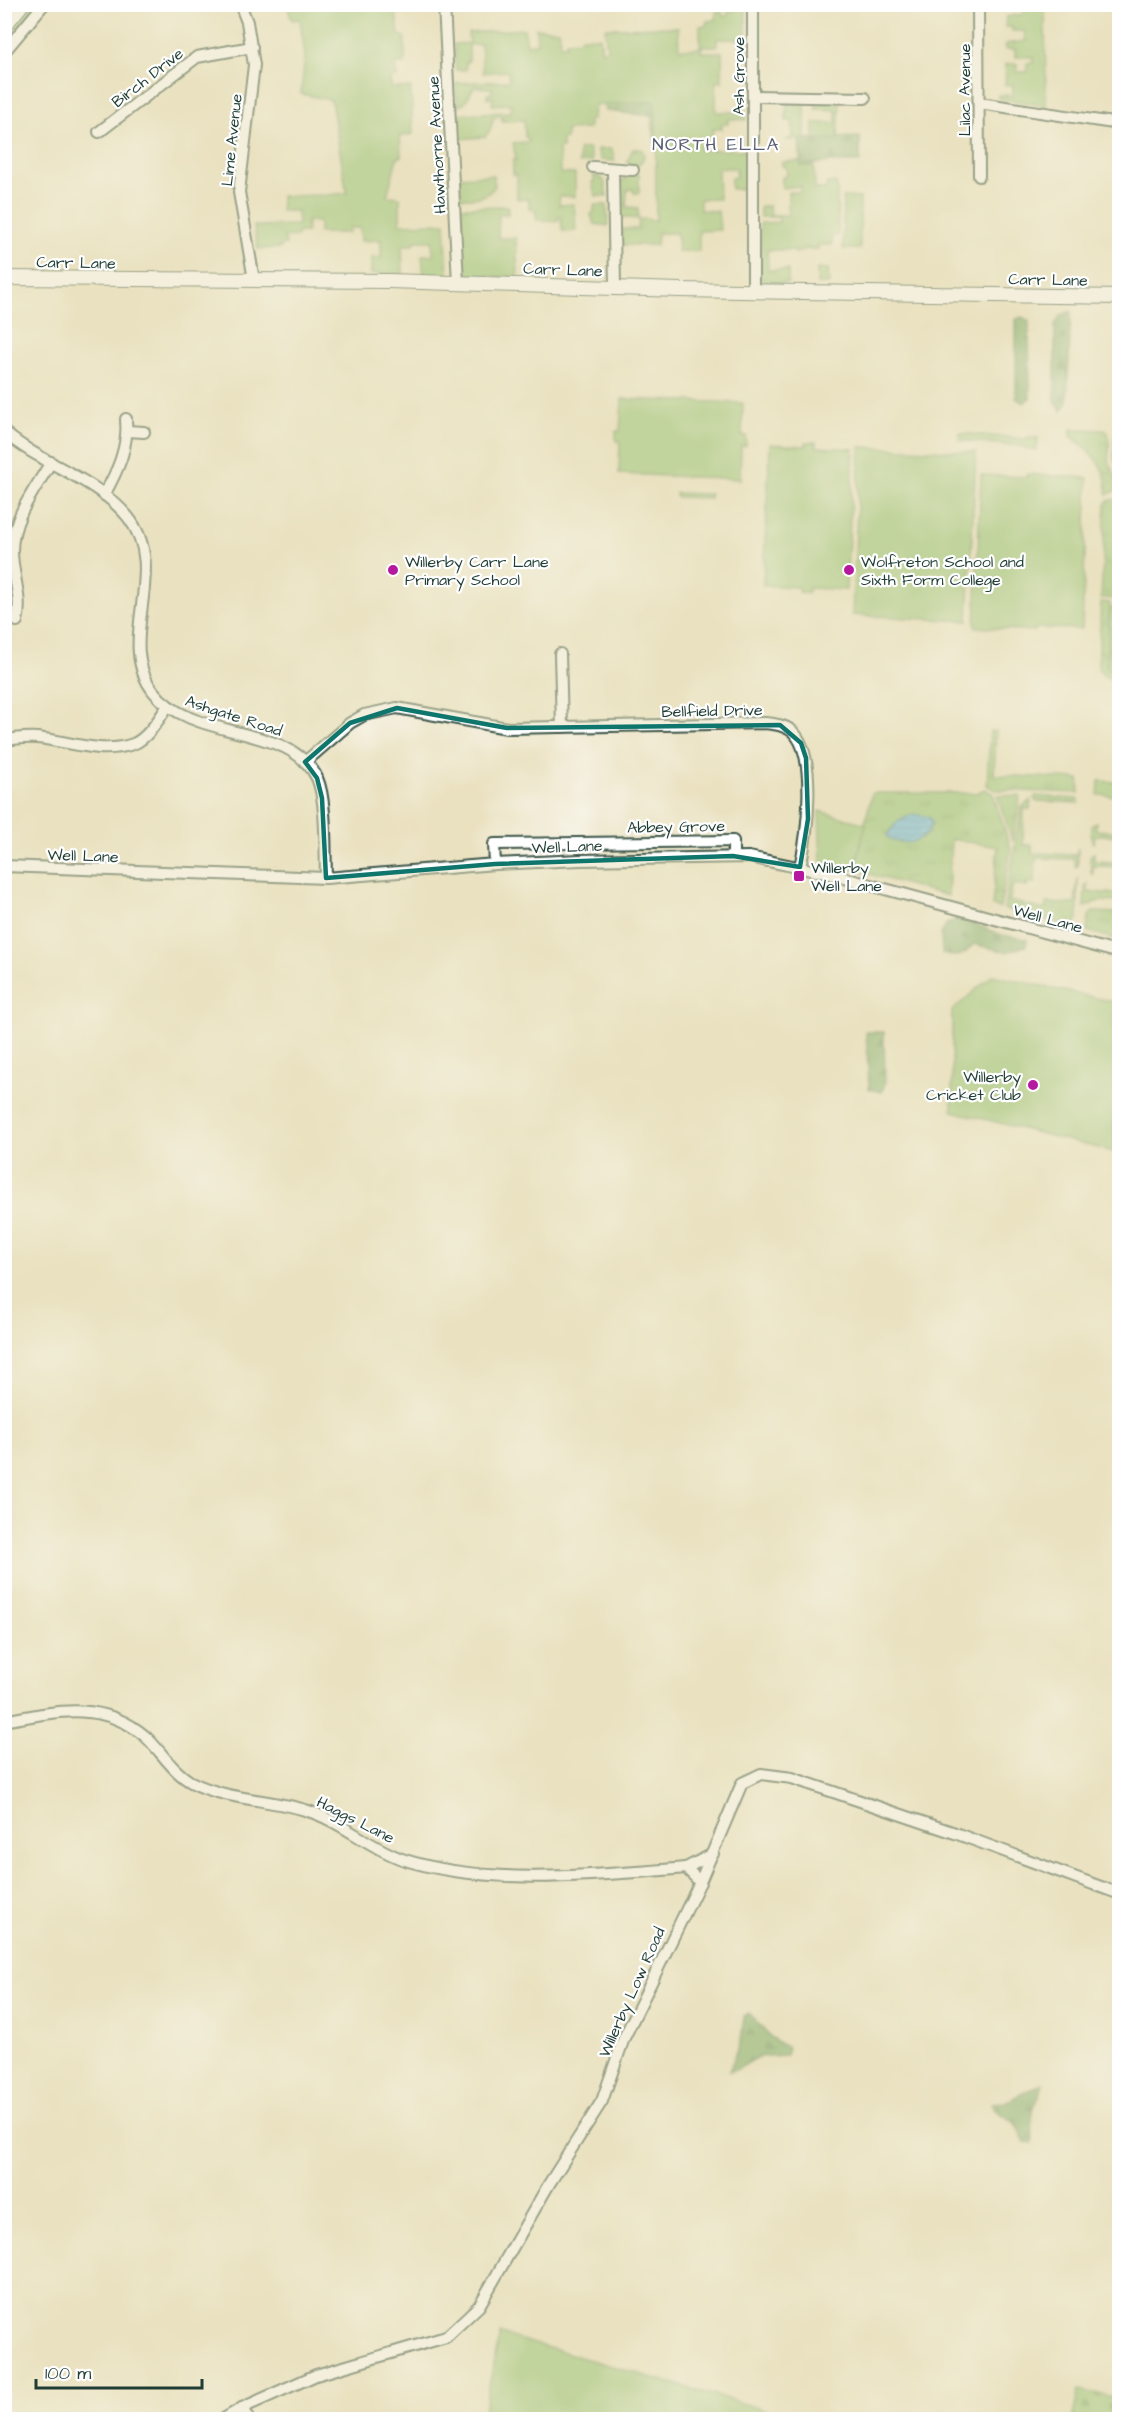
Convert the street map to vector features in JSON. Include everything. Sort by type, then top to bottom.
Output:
[{"type":"street","points":[[4,26],[22,4]]},
{"type":"street","points":[[4,52],[44,4]]},
{"type":"street","name":"Lime Avenue","points":[[240,4],[247,22],[254,65],[239,192],[254,280]]},
{"type":"street","name":"Hawthorne Avenue","points":[[444,4],[458,283]]},
{"type":"street","name":"Ash Grove","points":[[753,4],[753,292]]},
{"type":"street","name":"Lilac Avenue","points":[[978,4],[979,176]]},
{"type":"street","name":"Birch Drive","points":[[99,132],[197,57],[252,47]]},
{"type":"street","points":[[753,96],[865,98]]},
{"type":"street","points":[[979,103],[1119,124]]},
{"type":"street","points":[[593,167],[633,170]]},
{"type":"street","points":[[613,170],[615,288]]},
{"type":"street","name":"Carr Lane","points":[[4,278],[458,283],[753,292],[1119,297]]},
{"type":"street","points":[[104,495],[118,469],[126,425],[144,432]]},
{"type":"street","name":"Ashgate Road","points":[[4,432],[104,495],[127,517],[138,534],[145,562],[138,654],[142,672],[152,690],[167,707],[187,719],[269,741],[290,750],[305,762],[317,778],[322,798],[326,878]]},
{"type":"street","points":[[17,621],[20,610],[12,553],[13,537],[24,506],[51,462]]},
{"type":"street","points":[[561,654],[562,727]]},
{"type":"street","points":[[4,740],[36,738],[81,747],[134,744],[154,725],[167,707]]},
{"type":"street","name":"Bellfield Drive","points":[[305,762],[350,723],[371,713],[398,708],[507,728],[765,723],[780,725],[792,731],[801,743],[806,758],[808,819],[800,867]]},
{"type":"street","name":"Abbey Grove","points":[[495,864],[494,844],[738,841],[733,856]]},
{"type":"street","name":"Well Lane","points":[[4,866],[326,878],[495,864],[733,856],[765,859],[800,867],[1119,953]]},
{"type":"street","name":"Haggs Lane","points":[[4,1720],[70,1711],[103,1713],[127,1722],[147,1738],[177,1771],[191,1782],[237,1796],[306,1810],[324,1817],[376,1847],[402,1858],[444,1869],[539,1876],[598,1875],[686,1868],[712,1854]]},
{"type":"street","name":"Willerby Low Road","points":[[222,2420],[242,2408],[316,2375],[446,2337],[479,2306],[549,2184],[602,2102],[624,2038],[700,1882],[742,1783],[761,1774],[792,1778],[955,1833],[1119,1894]]},
{"type":"street","points":[[686,1868],[700,1882]]},
{"type":"street","points":[[242,2408],[249,2420]]},
{"type":"highlighted area","points":[[397,708],[507,728],[780,725],[801,743],[806,758],[808,819],[800,867],[733,856],[495,864],[326,878],[322,798],[317,778],[305,762],[350,723]]},
{"type":"green space","points":[[32,5],[39,5],[5,46],[5,37]]},
{"type":"green space","points":[[287,5],[395,5],[399,35],[405,37],[405,64],[395,64],[397,77],[390,77],[391,88],[411,88],[413,134],[400,136],[401,157],[397,158],[387,196],[400,197],[400,224],[445,223],[448,276],[424,276],[422,255],[433,255],[432,241],[415,241],[414,245],[402,245],[403,274],[371,274],[371,258],[381,258],[381,240],[361,241],[360,228],[349,228],[349,233],[319,233],[319,222],[307,221],[307,232],[298,232],[297,237],[284,237],[286,245],[282,245],[281,248],[258,249],[254,226],[298,225],[297,211],[281,211],[281,196],[347,193],[331,100],[301,94],[305,56],[300,19],[292,20]]},
{"type":"green space","points":[[733,5],[746,5],[746,39],[717,39],[717,46],[702,46],[701,52],[722,52],[722,81],[716,82],[716,112],[746,112],[746,120],[728,119],[728,124],[722,124],[722,129],[713,129],[711,143],[701,143],[700,150],[745,150],[745,189],[731,189],[731,178],[736,177],[736,168],[718,168],[719,199],[700,199],[700,210],[718,211],[720,230],[699,231],[699,251],[678,251],[677,233],[657,233],[656,245],[621,245],[621,229],[638,229],[639,219],[656,220],[654,101],[594,105],[593,119],[589,120],[589,129],[566,130],[566,139],[562,140],[562,148],[559,148],[560,173],[575,174],[575,197],[560,196],[559,205],[574,204],[576,231],[562,231],[561,216],[558,216],[558,221],[537,220],[535,209],[529,209],[529,199],[517,199],[517,175],[513,175],[513,160],[516,160],[513,143],[529,142],[525,137],[524,120],[502,121],[502,116],[494,117],[485,137],[458,139],[457,114],[511,112],[511,104],[492,105],[493,98],[487,98],[487,94],[492,93],[492,88],[474,87],[464,104],[457,106],[456,83],[509,81],[508,71],[483,73],[481,44],[469,45],[469,61],[466,62],[466,70],[456,70],[454,44],[469,43],[468,33],[524,29],[527,44],[537,43],[536,28],[559,30],[561,45],[566,45],[566,41],[580,40],[581,37],[600,37],[602,51],[607,50],[605,28],[678,27],[679,49],[700,48],[700,26],[706,25],[707,21],[716,20],[716,12],[722,12],[723,16],[728,16],[728,11],[734,11]]},
{"type":"green space","points":[[1042,6],[1045,9],[1046,106],[998,98],[998,95],[1013,95],[1013,85],[1005,85],[1006,64],[1017,64],[1017,72],[1027,72],[1027,63],[1033,63],[1033,57],[1015,57],[1015,49],[1005,49],[1006,44],[1026,41],[1024,31],[1012,31],[1012,27],[1005,27],[1006,17],[1023,14],[1024,7]]},
{"type":"green space","points":[[669,66],[658,159],[651,116],[606,111],[601,99]]},
{"type":"green space","points":[[787,102],[805,102],[805,139],[786,140],[793,138],[792,121],[786,121]]},
{"type":"green space","points":[[817,102],[840,102],[838,139],[814,139],[814,123],[836,123],[836,110],[815,109]]},
{"type":"green space","points":[[860,137],[860,162],[830,162],[801,166],[799,139]]},
{"type":"green space","points":[[579,149],[589,149],[592,162],[579,163]]},
{"type":"green space","points":[[597,149],[612,149],[615,161],[601,160]]},
{"type":"green space","points":[[633,149],[641,149],[644,154],[641,162],[635,168],[627,161]]},
{"type":"green space","points":[[800,161],[801,166],[814,166],[815,189],[826,189],[827,183],[837,185],[838,235],[832,235],[832,245],[818,245],[818,249],[807,249],[795,253],[794,250],[767,250],[768,270],[788,270],[788,283],[765,283],[761,278],[760,223],[779,222],[779,217],[760,217],[760,206],[769,206],[770,215],[788,215],[788,192],[800,192],[801,186],[782,188],[782,177],[787,176],[786,167],[782,166],[782,162]]},
{"type":"green space","points":[[639,174],[639,193],[634,193],[633,189],[627,190],[626,207],[638,208],[638,219],[621,217],[620,182],[631,175]]},
{"type":"green space","points":[[493,175],[495,186],[484,196],[461,198],[459,177]]},
{"type":"green space","points":[[594,175],[604,180],[607,196],[595,196],[592,182],[594,182]]},
{"type":"green space","points":[[843,197],[860,198],[860,249],[843,249]]},
{"type":"green space","points":[[594,205],[607,205],[608,226],[594,224],[591,214],[594,212]]},
{"type":"green space","points":[[508,206],[508,214],[499,214],[498,238],[516,238],[518,277],[465,276],[461,207]]},
{"type":"green space","points":[[817,269],[828,269],[829,284],[817,284]]},
{"type":"green space","points":[[1071,311],[1067,403],[1062,411],[1055,402],[1055,325],[1060,316]]},
{"type":"green space","points":[[1022,317],[1029,321],[1030,398],[1024,403],[1016,398],[1016,319]]},
{"type":"green space","points":[[622,399],[743,403],[742,436],[746,436],[746,446],[741,446],[740,479],[619,474],[620,441],[616,441],[616,431],[620,431]]},
{"type":"green space","points":[[1071,429],[1106,430],[1109,438],[1109,460],[1118,489],[1107,495],[1107,485],[1102,469],[1092,455],[1071,436]]},
{"type":"green space","points":[[1119,431],[1119,472],[1114,459],[1115,435]]},
{"type":"green space","points":[[960,433],[1038,438],[1037,450],[959,440]]},
{"type":"green space","points":[[806,442],[816,442],[817,447],[854,449],[846,590],[809,588],[808,593],[799,592],[798,587],[763,585],[770,444],[806,446]]},
{"type":"green space","points":[[860,447],[976,452],[968,621],[852,615]]},
{"type":"green space","points":[[1027,474],[1088,478],[1082,629],[1035,628],[1035,631],[975,627],[981,475],[1027,477]]},
{"type":"green space","points":[[676,493],[710,494],[710,498],[676,497]]},
{"type":"green space","points":[[1119,500],[1119,599],[1101,598],[1106,502]]},
{"type":"green space","points":[[1101,602],[1110,603],[1107,669],[1119,670],[1119,685],[1102,674],[1098,668]]},
{"type":"green space","points":[[1110,608],[1119,608],[1119,670],[1107,669]]},
{"type":"green space","points":[[990,731],[996,731],[994,775],[1079,779],[1079,793],[995,790],[987,785]]},
{"type":"green space","points":[[1099,781],[1119,782],[1119,796],[1098,795]]},
{"type":"green space","points":[[985,789],[993,794],[1011,849],[1000,908],[992,906],[998,847],[951,839],[948,896],[854,870],[872,793],[976,793]]},
{"type":"green space","points":[[997,795],[1020,796],[1013,842]]},
{"type":"green space","points":[[1035,796],[1079,799],[1079,803],[1035,801]]},
{"type":"green space","points":[[1031,800],[1030,809],[1024,809],[1023,845],[1032,845],[1032,853],[1076,855],[1078,848],[1078,866],[1075,867],[1075,859],[1036,858],[1035,883],[1027,883],[1027,887],[1013,884],[1009,901],[1041,909],[1045,909],[1046,903],[1075,904],[1078,877],[1078,918],[1074,927],[1004,909],[1022,807]]},
{"type":"green space","points":[[819,811],[866,824],[854,870],[821,862]]},
{"type":"green space","points":[[1096,822],[1096,830],[1119,832],[1119,836],[1095,835],[1094,843],[1092,842],[1091,826]]},
{"type":"green space","points":[[1094,853],[1094,861],[1119,862],[1119,867],[1093,866],[1093,874],[1091,873],[1090,856]]},
{"type":"green space","points":[[1088,884],[1088,892],[1119,894],[1119,902],[1098,901],[1084,907],[1085,887]]},
{"type":"green space","points":[[1093,912],[1119,913],[1119,940],[1087,931],[1089,916]]},
{"type":"green space","points":[[956,919],[1003,935],[1027,940],[1026,946],[1006,952],[973,944],[960,955],[952,956],[942,953],[941,935],[946,924]]},
{"type":"green space","name":"Willerby Cricket Club","points":[[992,975],[1115,1002],[1114,1152],[952,1111],[952,1011]]},
{"type":"green space","points":[[866,1032],[884,1032],[885,1083],[882,1092],[869,1089]]},
{"type":"green space","points":[[749,2013],[771,2037],[788,2047],[786,2055],[758,2057],[738,2069],[729,2071],[741,2041],[744,2016]]},
{"type":"green space","points":[[1043,2083],[1032,2111],[1033,2143],[1025,2142],[1014,2122],[996,2111],[991,2103],[1005,2102]]},
{"type":"green space","points":[[500,2334],[797,2419],[482,2419]]},
{"type":"green space","points":[[1079,2390],[1119,2398],[1119,2419],[1072,2419]]},
{"type":"water","points":[[913,814],[929,817],[932,823],[925,835],[921,839],[909,842],[889,839],[887,835],[897,822]]},
{"type":"place","name":"Willerby Carr Lane Primary School","points":[[393,570]]},
{"type":"place","name":"Wolfreton School and Sixth Form College","points":[[849,570]]},
{"type":"place","name":"Willerby Well Lane","points":[[799,876]]},
{"type":"place","name":"Willerby Cricket Club","points":[[1033,1085]]},
{"type":"district","name":"NORTH ELLA","points":[[716,144]]}]
